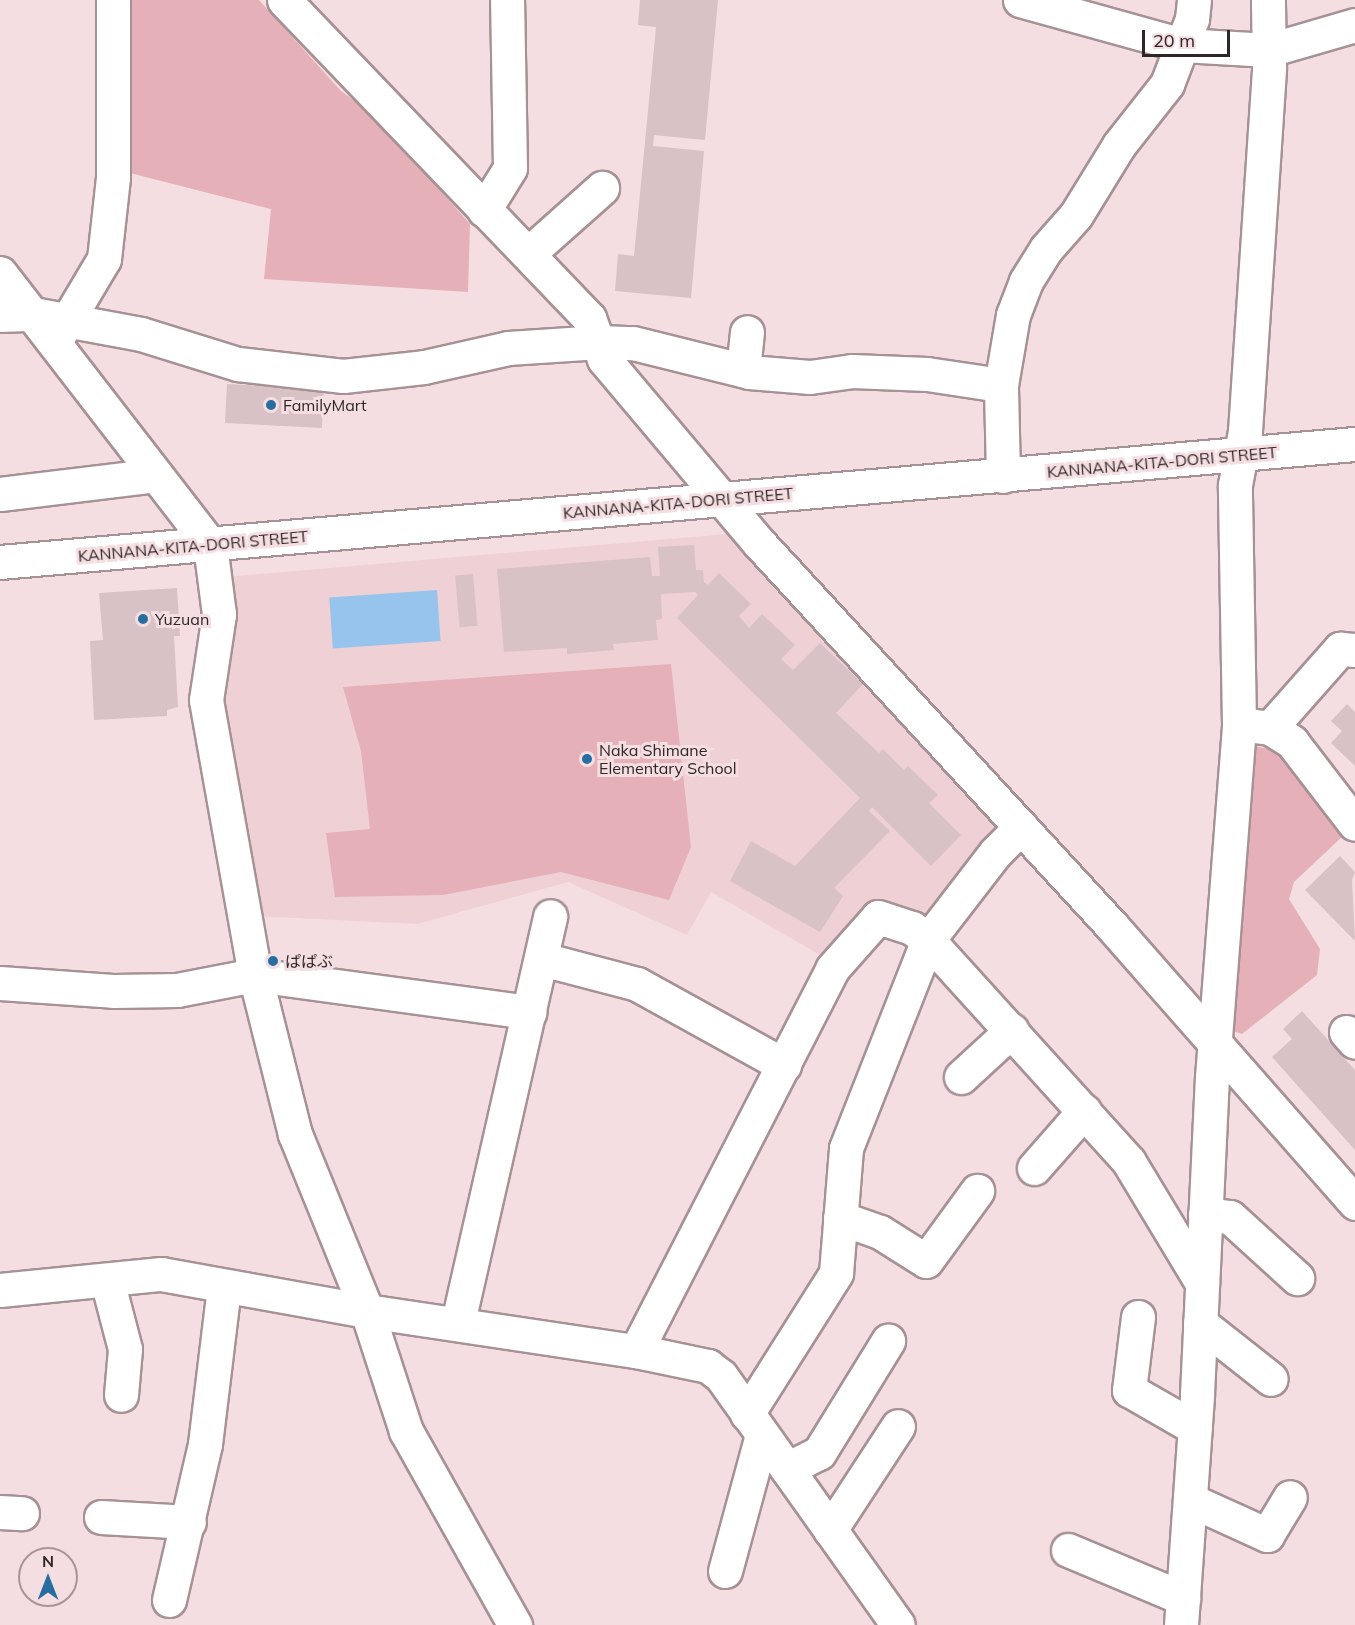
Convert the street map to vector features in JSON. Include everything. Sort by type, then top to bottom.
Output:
[{"type":"street","points":[[61,332],[105,259],[113,178],[113,0]]},
{"type":"street","points":[[284,0],[589,318],[600,342],[604,358],[825,619],[1021,827],[1217,1048],[1302,1138],[1355,1203]]},
{"type":"street","points":[[484,210],[510,168],[507,0]]},
{"type":"street","points":[[1020,0],[1182,45],[1269,50],[1355,25]]},
{"type":"street","points":[[1003,477],[1001,385],[1013,315],[1026,281],[1046,249],[1076,215],[1119,145],[1167,84],[1182,45],[1194,0]]},
{"type":"street","points":[[1068,1550],[1182,1612],[1195,1428],[1212,1077],[1255,726],[1235,485],[1245,431],[1269,50],[1268,0]]},
{"type":"street","points":[[529,253],[602,188]]},
{"type":"street","points":[[0,273],[33,314],[61,332],[156,475],[210,545],[219,614],[206,700],[255,975],[295,1134],[367,1311],[406,1431],[515,1625]]},
{"type":"street","points":[[0,315],[33,314]]},
{"type":"street","points":[[61,332],[141,334],[238,364],[343,376],[424,367],[508,348],[600,342],[633,343],[742,370],[810,377],[852,371],[927,374],[1001,385]]},
{"type":"street","points":[[742,370],[747,332]]},
{"type":"street","name":"KANNANA-KITA-DORI STREET","points":[[0,562],[722,498],[1003,477],[1355,444]]},
{"type":"street","points":[[0,494],[156,475]]},
{"type":"street","points":[[1255,726],[1340,649],[1355,650]]},
{"type":"street","points":[[1255,726],[1292,742],[1355,824]]},
{"type":"street","points":[[725,1571],[755,1425],[836,1273],[846,1148],[928,940],[995,853],[1021,827]]},
{"type":"street","points":[[458,1322],[550,916]]},
{"type":"street","points":[[636,1351],[832,969],[878,917],[912,928],[928,940],[1084,1111],[1129,1162],[1202,1283]]},
{"type":"street","points":[[542,958],[637,984],[784,1065]]},
{"type":"street","points":[[0,983],[113,991],[177,990],[255,975],[530,1012]]},
{"type":"street","points":[[961,1077],[1012,1030]]},
{"type":"street","points":[[1034,1168],[1084,1111]]},
{"type":"street","points":[[840,1218],[880,1232],[926,1261],[977,1191]]},
{"type":"street","points":[[1205,1214],[1230,1217],[1297,1278]]},
{"type":"street","points":[[0,1290],[161,1274],[367,1311],[458,1322],[636,1351],[708,1366],[721,1377],[898,1625]]},
{"type":"street","points":[[107,1280],[125,1349],[121,1395]]},
{"type":"street","points":[[170,1600],[205,1444],[224,1286]]},
{"type":"street","points":[[1138,1317],[1129,1390],[1195,1428]]},
{"type":"street","points":[[1200,1323],[1271,1379]]},
{"type":"street","points":[[787,1470],[819,1453],[888,1341]]},
{"type":"street","points":[[830,1530],[898,1426]]},
{"type":"street","points":[[1190,1500],[1267,1535],[1290,1497]]},
{"type":"street","points":[[100,1517],[189,1522]]},
{"type":"shaded area","points":[[129,0],[259,0],[341,91],[374,115],[470,224],[468,292],[264,279],[271,209],[130,173]]},
{"type":"shaded area","name":"Naka Shimane Elementary School","points":[[739,533],[1001,821],[1001,835],[930,925],[876,906],[829,960],[711,892],[687,935],[568,882],[417,924],[255,916],[216,698],[225,577]]},
{"type":"shaded area","points":[[671,664],[691,847],[669,900],[561,872],[443,895],[335,897],[326,833],[370,829],[361,751],[343,687]]},
{"type":"shaded area","points":[[1255,746],[1287,753],[1344,835],[1294,882],[1289,899],[1320,949],[1317,975],[1242,1034],[1233,1031]]},
{"type":"water","points":[[437,590],[441,641],[333,648],[329,598]]},
{"type":"building","points":[[640,0],[718,0],[705,140],[654,135],[653,146],[704,151],[691,298],[615,291],[618,254],[634,256],[656,27],[638,25]]},
{"type":"building","points":[[227,384],[324,389],[322,428],[225,423]]},
{"type":"building","points":[[694,545],[696,570],[703,570],[704,582],[708,585],[719,573],[751,604],[739,616],[749,628],[762,614],[795,645],[781,659],[793,670],[820,643],[863,684],[836,713],[879,753],[883,749],[904,770],[908,766],[938,795],[929,803],[961,835],[931,866],[872,807],[869,811],[890,831],[834,888],[843,896],[820,932],[730,881],[751,841],[795,866],[860,798],[677,618],[698,595],[695,592],[661,594],[662,619],[656,620],[658,640],[613,644],[614,650],[567,654],[567,648],[504,652],[497,569],[650,557],[652,576],[660,576],[658,547]]},
{"type":"building","points":[[473,574],[478,626],[460,627],[455,576]]},
{"type":"building","points":[[177,588],[180,636],[174,636],[178,707],[167,710],[167,716],[94,720],[90,641],[103,640],[99,593]]},
{"type":"building","points":[[1347,704],[1355,712],[1355,766],[1331,743],[1342,731],[1331,721]]},
{"type":"building","points":[[1340,856],[1355,872],[1352,880],[1355,941],[1305,890]]},
{"type":"building","points":[[1302,1011],[1355,1070],[1355,1150],[1272,1057],[1292,1039],[1283,1029]]},
{"type":"place","name":"FamilyMart","points":[[271,405]]},
{"type":"place","name":"Yuzuan","points":[[143,619]]},
{"type":"place","name":"Naka Shimane Elementary School","points":[[587,759]]},
{"type":"place","name":"ぱぱぶ","points":[[273,961]]}]
